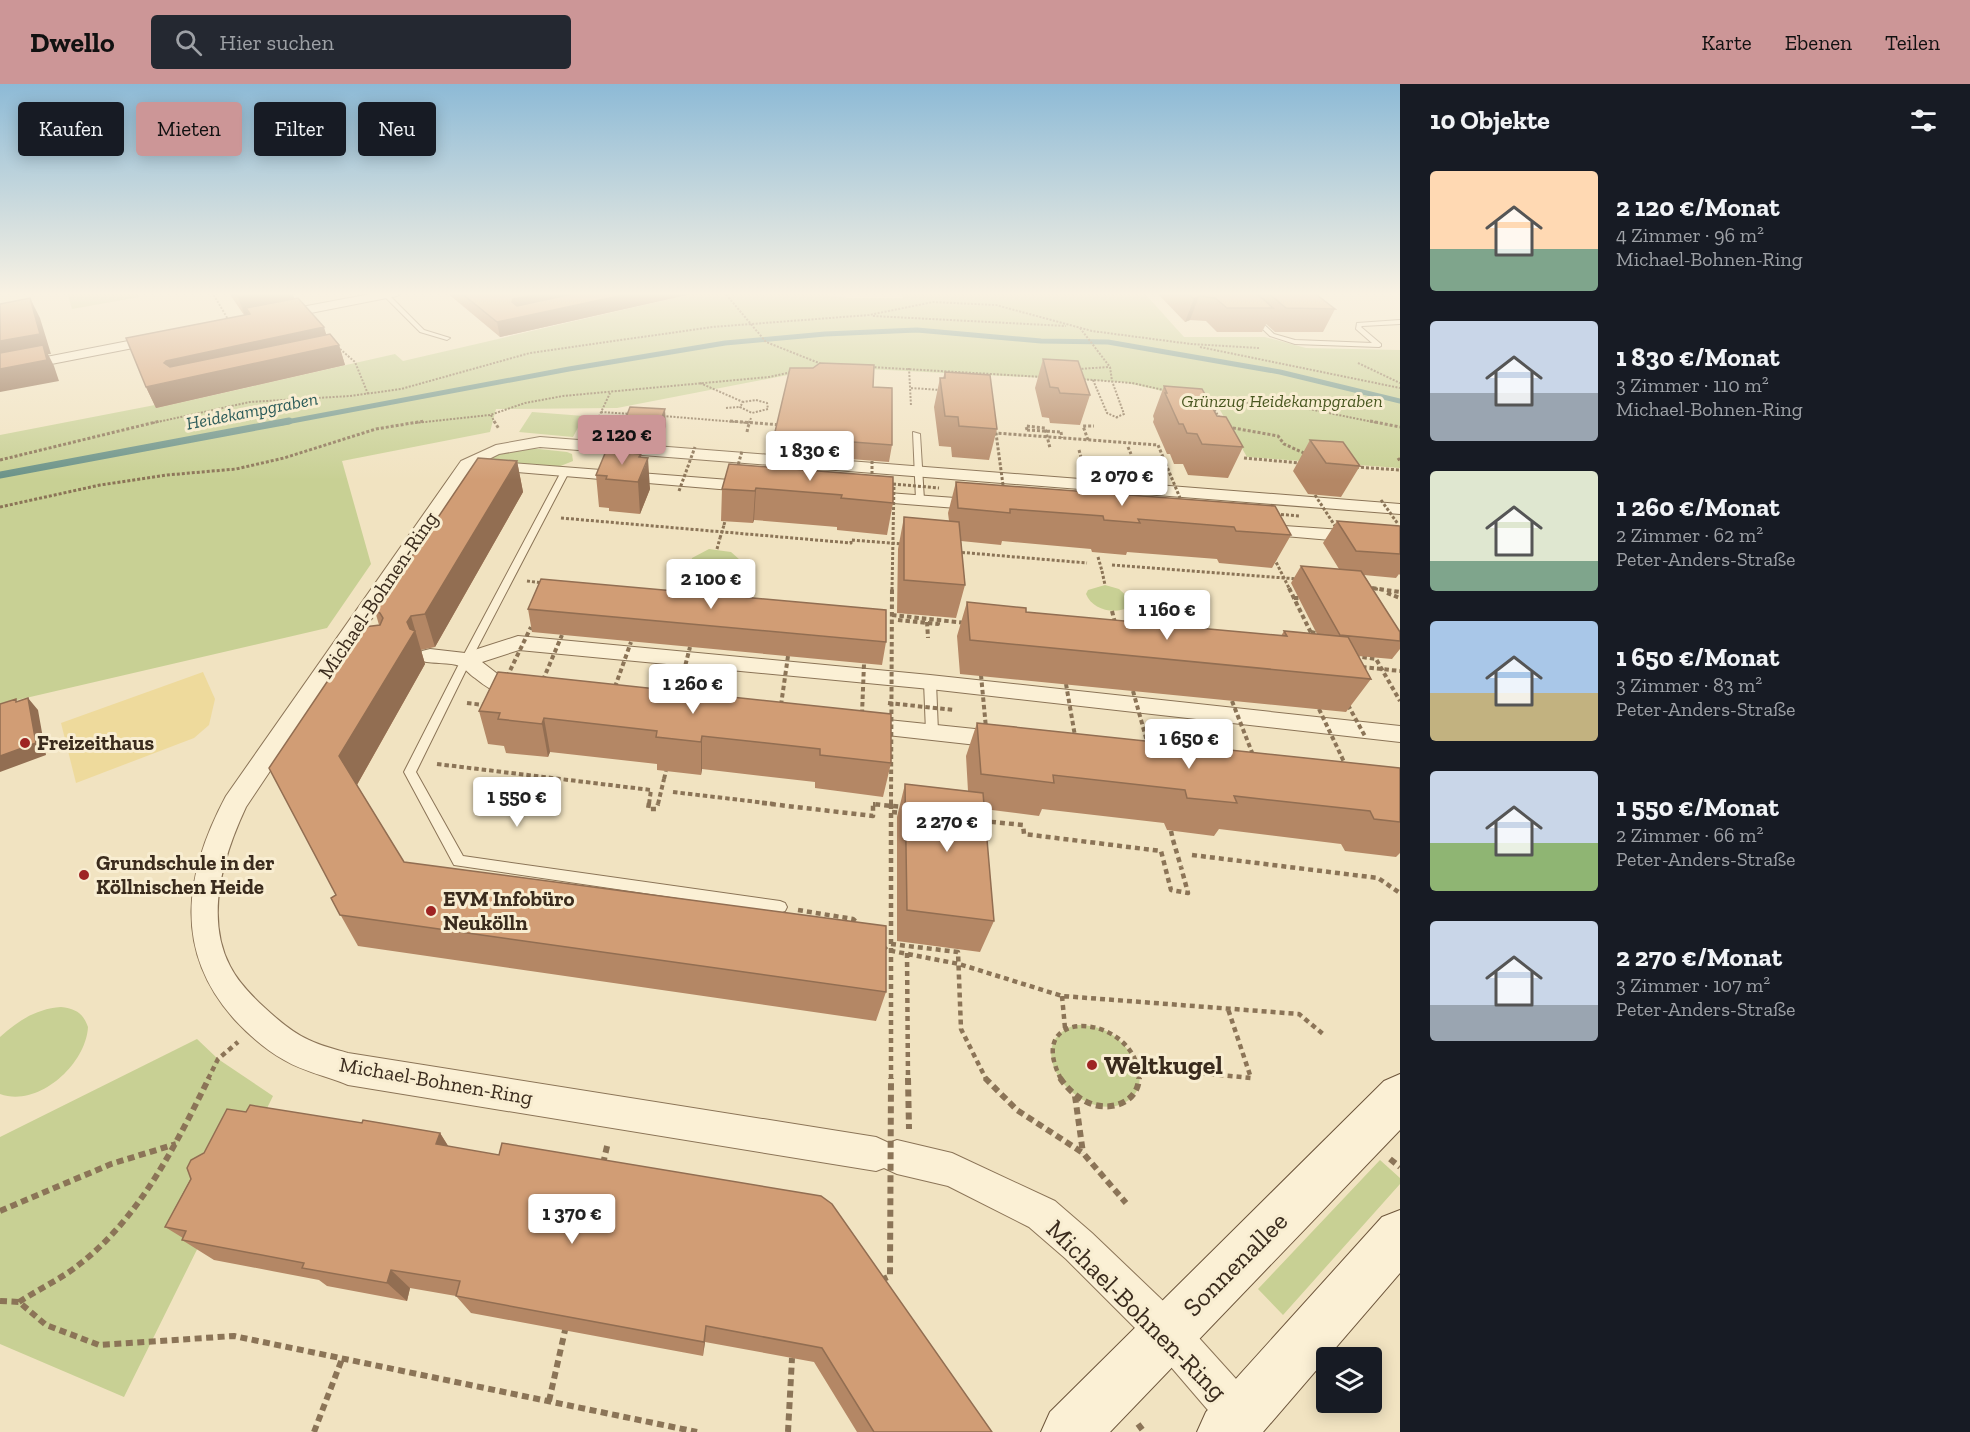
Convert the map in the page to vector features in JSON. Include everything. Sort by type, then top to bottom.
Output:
[{"type":"main road","name":"Sonnenallee","points":[[1070,1432],[1400,1097]]},
{"type":"main road","points":[[1233,1424],[1400,1235]]},
{"type":"street","points":[[0,370],[77,355]]},
{"type":"street","name":"Michael-Bohnen-Ring","points":[[1233,1424],[1167,1332],[1079,1245],[1042,1214],[952,1170],[894,1157],[348,1069],[297,1050],[260,1023],[238,1000],[215,968],[209,948],[204,899],[213,853],[235,803],[467,464],[481,454],[509,445],[540,442],[919,472],[1274,515],[1399,524]]},
{"type":"street","points":[[572,472],[588,446]]},
{"type":"street","points":[[467,464],[766,488]]},
{"type":"street","points":[[848,494],[1001,507]]},
{"type":"street","name":"Michael-Bohnen-Ring","points":[[1239,527],[1274,515],[1399,524]]},
{"type":"street","points":[[430,656],[466,660],[518,643],[930,682],[1400,734]]},
{"type":"street","points":[[342,648],[366,650]]},
{"type":"street","points":[[466,660],[498,686],[540,689]]},
{"type":"street","points":[[838,722],[1027,742]]},
{"type":"lane","points":[[916,434],[920,500]]},
{"type":"lane","points":[[572,472],[542,516],[410,772],[459,861],[780,907]]},
{"type":"lane","points":[[930,682],[932,732]]},
{"type":"path","points":[[347,355],[355,362],[368,394]]},
{"type":"path","points":[[0,460],[205,410],[250,402],[368,394],[428,382],[521,355]]},
{"type":"path","points":[[799,355],[824,365],[813,367]]},
{"type":"path","points":[[1093,380],[1107,413],[1118,418],[1124,414],[1112,381],[1110,367],[1100,355]]},
{"type":"path","points":[[1240,355],[1400,388]]},
{"type":"path","points":[[867,367],[1042,377],[1052,375]]},
{"type":"path","points":[[1071,369],[1110,367]]},
{"type":"path","points":[[909,368],[912,406]]},
{"type":"path","points":[[0,507],[100,485],[167,475],[236,469],[284,458],[376,429],[436,419],[490,415],[525,404],[563,396],[769,377],[802,369]]},
{"type":"path","points":[[969,372],[971,382]]},
{"type":"path","points":[[1073,378],[1132,383],[1176,393]]},
{"type":"path","points":[[700,383],[743,402],[760,400],[769,405],[765,411],[752,413],[740,407],[726,408]]},
{"type":"path","points":[[911,388],[942,390]]},
{"type":"path","points":[[588,446],[610,393]]},
{"type":"path","points":[[1197,398],[1304,408],[1400,427]]},
{"type":"path","points":[[1208,400],[1230,434]]},
{"type":"path","points":[[740,407],[743,402]]},
{"type":"path","points":[[601,412],[637,414]]},
{"type":"path","points":[[747,432],[752,413]]},
{"type":"path","points":[[660,416],[791,425]]},
{"type":"path","points":[[1050,448],[1045,428],[1026,426],[1027,430],[1061,432],[1062,438]]},
{"type":"path","points":[[1088,440],[1083,426],[1094,426]]},
{"type":"path","points":[[1225,426],[1278,436],[1284,444],[1306,452],[1304,463],[1244,459],[1239,450]]},
{"type":"path","points":[[1003,484],[996,433],[1166,445]]},
{"type":"path","points":[[609,462],[619,440]]},
{"type":"path","points":[[632,463],[641,443]]},
{"type":"path","points":[[1158,445],[1180,498]]},
{"type":"path","points":[[679,491],[694,447]]},
{"type":"path","points":[[1128,447],[1131,454]]},
{"type":"path","points":[[1079,450],[1085,470]]},
{"type":"path","points":[[736,471],[742,451]]},
{"type":"path","points":[[811,477],[814,456]]},
{"type":"path","points":[[872,460],[872,482]]},
{"type":"path","points":[[1347,466],[1400,470]]},
{"type":"path","points":[[874,1283],[890,1276],[891,944],[895,842],[892,812],[890,703],[892,615],[895,594],[893,484],[939,488]]},
{"type":"path","points":[[1315,495],[1341,536]]},
{"type":"path","points":[[1381,500],[1399,524]]},
{"type":"path","points":[[1274,515],[1299,516]]},
{"type":"path","points":[[542,516],[851,543],[851,540],[909,545]]},
{"type":"path","points":[[717,549],[724,523]]},
{"type":"path","points":[[894,546],[904,547]]},
{"type":"path","points":[[947,551],[1087,563]]},
{"type":"path","points":[[1270,551],[1314,633],[1316,643]]},
{"type":"path","points":[[1097,555],[1105,585]]},
{"type":"path","points":[[1112,565],[1304,579]]},
{"type":"path","points":[[704,598],[710,577]]},
{"type":"path","points":[[508,579],[543,583]]},
{"type":"path","points":[[1285,580],[1308,582]]},
{"type":"path","points":[[1361,587],[1400,592]]},
{"type":"path","points":[[1383,591],[1400,598]]},
{"type":"path","points":[[1112,611],[1117,630]]},
{"type":"path","points":[[892,615],[974,624]]},
{"type":"path","points":[[898,620],[938,624],[938,620]]},
{"type":"path","points":[[927,622],[928,638]]},
{"type":"path","points":[[503,686],[531,627]]},
{"type":"path","points":[[540,689],[562,635]]},
{"type":"path","points":[[612,696],[631,642]]},
{"type":"path","points":[[675,703],[690,647]]},
{"type":"path","points":[[779,714],[788,656]]},
{"type":"path","points":[[1354,656],[1376,658],[1400,701]]},
{"type":"path","points":[[861,723],[864,664]]},
{"type":"path","points":[[1360,667],[1400,671]]},
{"type":"path","points":[[981,675],[987,736]]},
{"type":"path","points":[[1066,684],[1077,746]]},
{"type":"path","points":[[1133,691],[1149,749]]},
{"type":"path","points":[[1346,700],[1366,738]]},
{"type":"path","points":[[446,701],[495,705]]},
{"type":"path","points":[[1232,701],[1255,761]]},
{"type":"path","points":[[890,703],[954,710]]},
{"type":"path","points":[[1318,710],[1348,771]]},
{"type":"path","points":[[415,762],[651,790],[648,808],[656,809],[666,771]]},
{"type":"path","points":[[673,792],[873,816],[873,804],[912,808]]},
{"type":"path","points":[[892,812],[915,814]]},
{"type":"path","points":[[971,820],[1023,825],[1024,834],[1161,851],[1171,890],[1188,893],[1171,831]]},
{"type":"path","points":[[1192,855],[1378,878],[1400,893]]},
{"type":"path","points":[[780,907],[853,920],[862,927]]},
{"type":"path","points":[[878,942],[887,950],[959,964],[1062,996],[1299,1014],[1323,1034]]},
{"type":"path","points":[[891,944],[958,952],[961,1029],[986,1079],[1017,1110],[1083,1154],[1126,1203]]},
{"type":"path","points":[[894,1157],[907,953]]},
{"type":"path","points":[[1062,996],[1065,1028]]},
{"type":"path","points":[[1138,1067],[1251,1078],[1228,1009]]},
{"type":"path","points":[[19,1302],[81,1263],[114,1232],[147,1189],[177,1143],[218,1059],[260,1023]]},
{"type":"path","points":[[1085,1025],[1107,1031],[1127,1046],[1138,1067],[1139,1082],[1130,1100],[1123,1104],[1101,1106],[1075,1096],[1057,1074],[1051,1058],[1052,1043],[1065,1028],[1085,1025]]},
{"type":"path","points":[[1075,1096],[1083,1154]]},
{"type":"path","points":[[601,1174],[615,1112]]},
{"type":"path","points":[[0,1211],[111,1164],[177,1143]]},
{"type":"path","points":[[0,1300],[19,1302],[46,1325],[99,1346],[234,1336],[698,1432]]},
{"type":"path","points":[[549,1401],[567,1324]]},
{"type":"path","points":[[788,1432],[792,1358]]},
{"type":"path","points":[[314,1432],[342,1359]]},
{"type":"green space","name":"Grünzug Heidekampgraben","points":[[391,355],[396,355],[403,361],[429,355],[1400,355],[1400,468],[1247,457],[1216,403],[1123,382],[829,367],[617,408],[496,409],[490,432],[342,461],[371,564],[327,628],[0,704],[0,435],[155,405],[156,408]]},
{"type":"green space","points":[[532,412],[584,416],[573,437],[519,432]]},
{"type":"green space","points":[[530,448],[567,452],[572,454],[573,461],[558,467],[482,461],[495,454]]},
{"type":"green space","points":[[709,549],[731,552],[740,560],[738,569],[723,577],[706,576],[696,572],[691,563],[692,558]]},
{"type":"green space","points":[[1105,585],[1119,589],[1131,600],[1129,607],[1111,611],[1093,604],[1086,594],[1088,590]]},
{"type":"green space","points":[[61,1007],[78,1013],[84,1018],[88,1027],[79,1055],[70,1068],[58,1080],[30,1095],[15,1097],[0,1094],[0,1037],[28,1016]]},
{"type":"green space","points":[[1075,1025],[1091,1026],[1106,1031],[1123,1044],[1131,1054],[1139,1076],[1139,1086],[1134,1095],[1124,1103],[1107,1107],[1089,1103],[1074,1094],[1061,1080],[1053,1065],[1052,1049],[1058,1035]]},
{"type":"green space","points":[[197,1039],[218,1059],[273,1096],[124,1397],[0,1344],[0,1137]]},
{"type":"green space","points":[[1380,1160],[1400,1178],[1400,1184],[1283,1315],[1258,1289]]},
{"type":"sand","points":[[203,672],[215,699],[209,725],[194,738],[76,783],[61,723]]},
{"type":"building","points":[[0,355],[46,355],[47,360],[0,369]]},
{"type":"building","points":[[133,355],[194,355],[164,363],[170,367],[229,355],[293,355],[146,387]]},
{"type":"building","points":[[1043,359],[1078,361],[1090,395],[1060,393],[1058,388],[1050,387]]},
{"type":"building","points":[[820,363],[874,365],[873,387],[892,388],[892,445],[774,436],[790,368],[813,368]]},
{"type":"building","points":[[945,372],[990,375],[997,429],[959,426],[958,417],[945,416],[940,378],[945,378]]},
{"type":"building","points":[[1164,386],[1202,389],[1217,416],[1226,417],[1243,447],[1202,444],[1197,434],[1187,433],[1183,424],[1179,424]]},
{"type":"building","points":[[630,407],[665,409],[658,428],[623,425]]},
{"type":"building","points":[[1310,440],[1343,442],[1360,466],[1326,463]]},
{"type":"building","points":[[606,451],[641,454],[639,457],[648,458],[638,482],[606,479],[607,476],[596,475]]},
{"type":"building","points":[[478,458],[517,461],[425,614],[411,616],[407,622],[410,629],[415,631],[339,756],[404,862],[886,926],[886,992],[340,915],[331,898],[336,895],[269,768],[364,627],[380,625],[383,618],[375,611]]},
{"type":"building","points":[[729,464],[893,477],[893,503],[841,498],[842,495],[756,488],[755,491],[722,489]]},
{"type":"building","points":[[956,482],[1275,506],[1291,535],[1236,531],[1234,527],[1138,519],[1140,523],[1104,520],[1103,516],[1010,509],[1010,513],[958,508]]},
{"type":"building","points":[[904,517],[959,522],[965,585],[904,580]]},
{"type":"building","points":[[1337,521],[1400,526],[1400,554],[1356,551]]},
{"type":"building","points":[[1301,566],[1361,571],[1400,632],[1400,641],[1340,635]]},
{"type":"building","points":[[541,579],[886,610],[886,642],[528,609]]},
{"type":"building","points":[[967,602],[1026,608],[1026,612],[1135,622],[1133,617],[1174,621],[1176,626],[1287,636],[1284,631],[1348,637],[1371,679],[970,640]]},
{"type":"building","points":[[498,672],[891,714],[891,763],[820,755],[820,749],[702,736],[701,742],[656,737],[657,731],[544,718],[542,724],[498,719],[500,713],[479,711]]},
{"type":"building","points":[[28,698],[36,743],[0,756],[0,704]]},
{"type":"building","points":[[977,723],[1400,768],[1400,822],[1374,819],[1370,811],[1234,796],[1237,803],[1187,798],[1185,790],[1053,775],[1054,783],[981,774]]},
{"type":"building","points":[[905,784],[983,793],[994,921],[907,910]]},
{"type":"building","points":[[250,1105],[440,1133],[436,1144],[499,1155],[502,1143],[821,1196],[832,1204],[992,1432],[874,1432],[822,1348],[706,1326],[704,1342],[456,1296],[460,1281],[391,1270],[387,1283],[302,1268],[304,1263],[182,1240],[186,1231],[165,1227],[191,1179],[187,1168],[191,1160],[204,1153],[227,1109],[246,1112]]},
{"type":"waterway","name":"Heidekampgraben","points":[[281,423],[654,355]]},
{"type":"waterway","name":"Heidekampgraben","points":[[1182,355],[1280,372],[1400,401]]},
{"type":"waterway","name":"Heidekampgraben","points":[[0,475],[289,421]]},
{"type":"place","name":"Freizeithaus","points":[[25,743]]},
{"type":"place","name":"Grundschule in der Köllnischen Heide","points":[[84,875]]},
{"type":"place","name":"EVM Infobüro Neukölln","points":[[431,911]]},
{"type":"place","name":"Weltkugel","points":[[1092,1065]]}]
